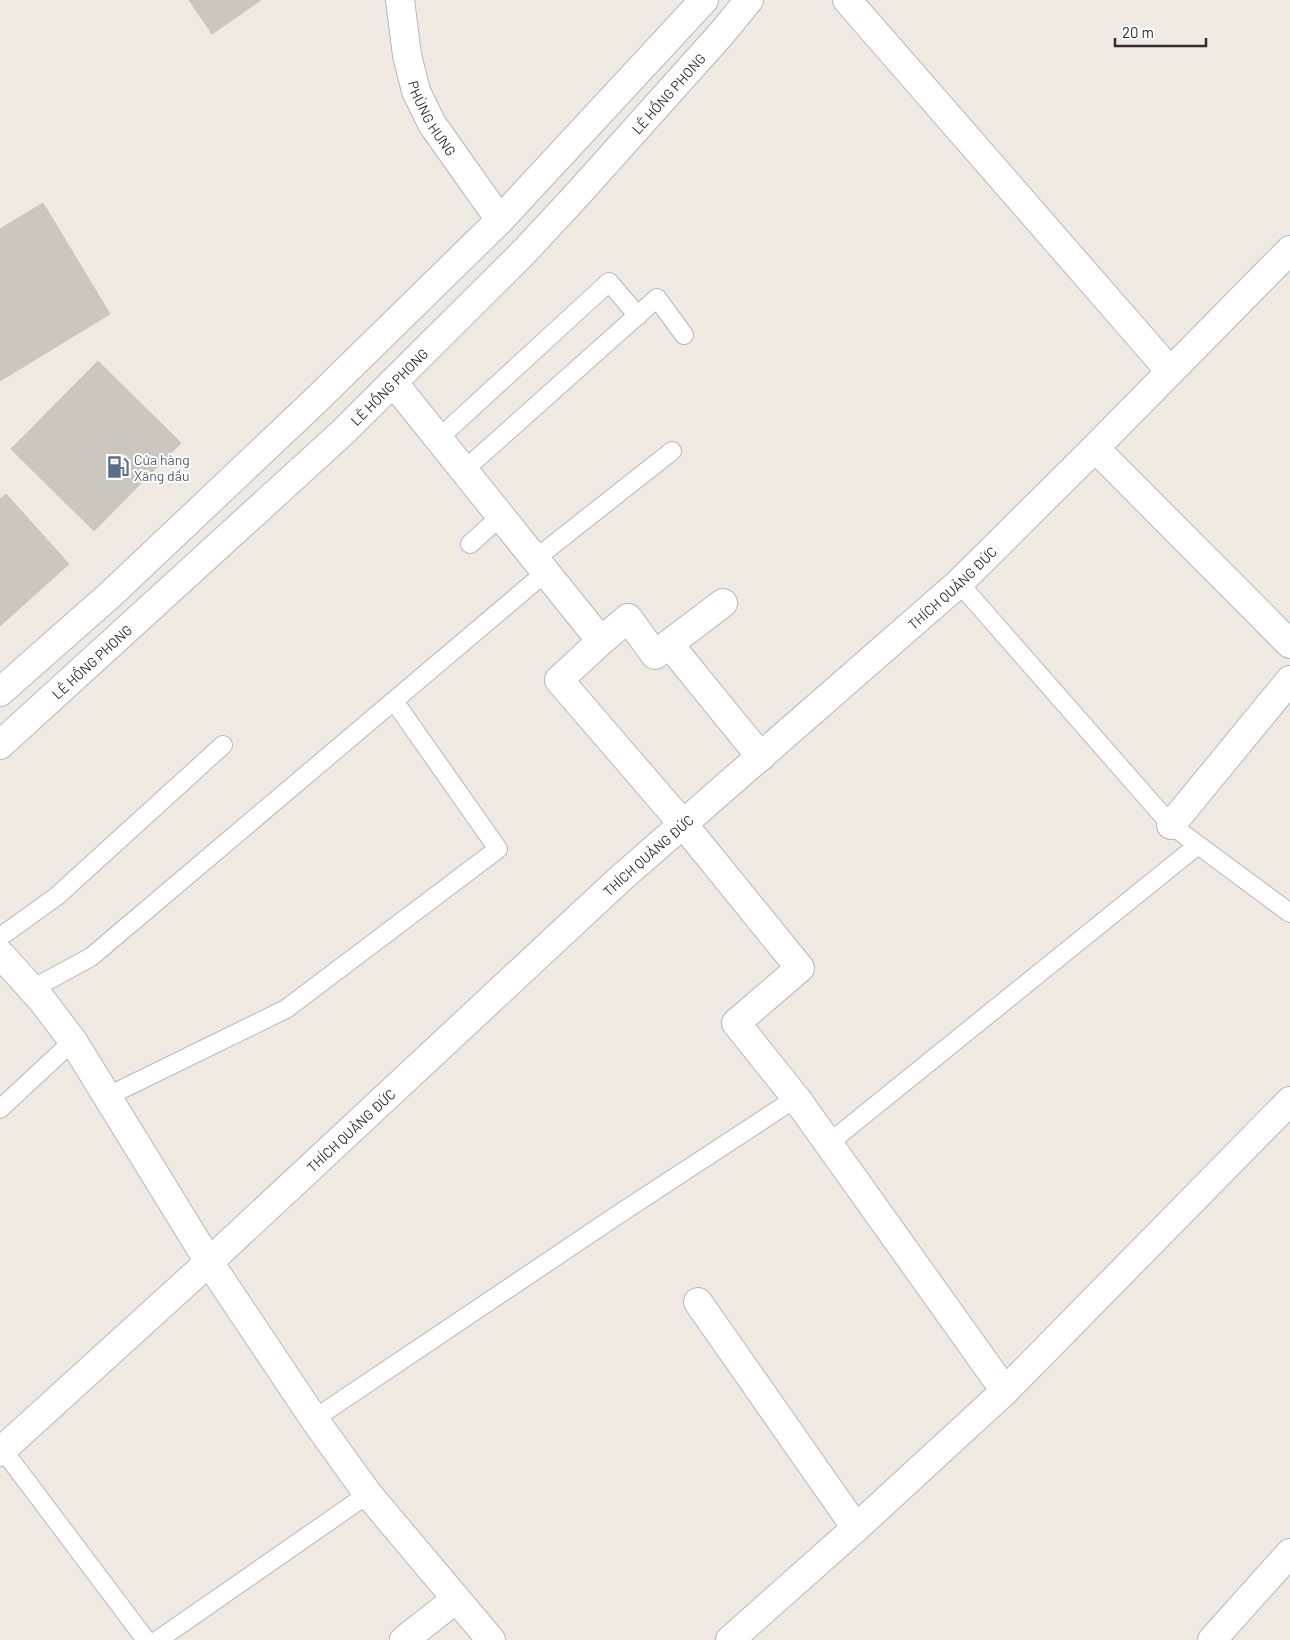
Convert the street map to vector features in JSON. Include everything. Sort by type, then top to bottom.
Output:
[{"type":"street","name":"PHÙNG HƯNG","points":[[400,0],[407,55],[416,90],[432,124],[500,220]]},
{"type":"street","points":[[0,692],[111,594],[314,402],[500,220],[704,0]]},
{"type":"street","name":"LÊ HỒNG PHONG","points":[[0,746],[343,432],[523,253],[722,33],[749,0]]},
{"type":"street","points":[[847,0],[1170,371]]},
{"type":"street","name":"THÍCH QUẢNG ĐỨC","points":[[1,1451],[209,1262],[620,879],[958,583],[1095,448],[1290,250]]},
{"type":"street","points":[[393,382],[601,642]]},
{"type":"street","points":[[314,402],[343,432]]},
{"type":"street","points":[[1095,448],[1290,644]]},
{"type":"street","points":[[201,509],[228,539]]},
{"type":"street","points":[[723,603],[655,655],[628,618],[559,680],[683,824],[800,968],[736,1023],[829,1143],[1005,1392]]},
{"type":"street","points":[[669,644],[761,756]]},
{"type":"street","points":[[1171,825],[1290,680]]},
{"type":"street","points":[[0,954],[32,989],[73,1041],[209,1262],[314,1419],[368,1494],[491,1640]]},
{"type":"street","points":[[730,1640],[1005,1392],[1290,1101]]},
{"type":"street","points":[[698,1302],[856,1528]]},
{"type":"street","points":[[1212,1640],[1290,1553]]},
{"type":"street","points":[[404,1640],[456,1600]]},
{"type":"lane","points":[[438,439],[609,282],[638,316]]},
{"type":"lane","points":[[463,471],[657,298],[684,335]]},
{"type":"lane","points":[[32,989],[91,957],[394,700],[540,566],[672,452]]},
{"type":"lane","points":[[470,544],[501,516]]},
{"type":"lane","points":[[958,583],[1171,825],[1290,913]]},
{"type":"lane","points":[[108,1096],[286,1009],[498,849],[394,700]]},
{"type":"lane","points":[[0,938],[57,896],[223,745]]},
{"type":"lane","points":[[829,1143],[1198,845]]},
{"type":"lane","points":[[0,1110],[73,1041]]},
{"type":"lane","points":[[314,1419],[796,1098]]},
{"type":"lane","points":[[1,1451],[146,1640]]},
{"type":"lane","points":[[158,1640],[368,1494]]},
{"type":"building","points":[[189,0],[261,0],[212,34]]},
{"type":"building","points":[[43,203],[110,314],[0,381],[0,229]]},
{"type":"building","points":[[98,361],[181,443],[94,531],[11,449]]},
{"type":"building","points":[[6,494],[69,564],[0,626],[0,499]]},
{"type":"place","name":"Cửa hàng Xăng dầu","points":[[118,467]]}]
